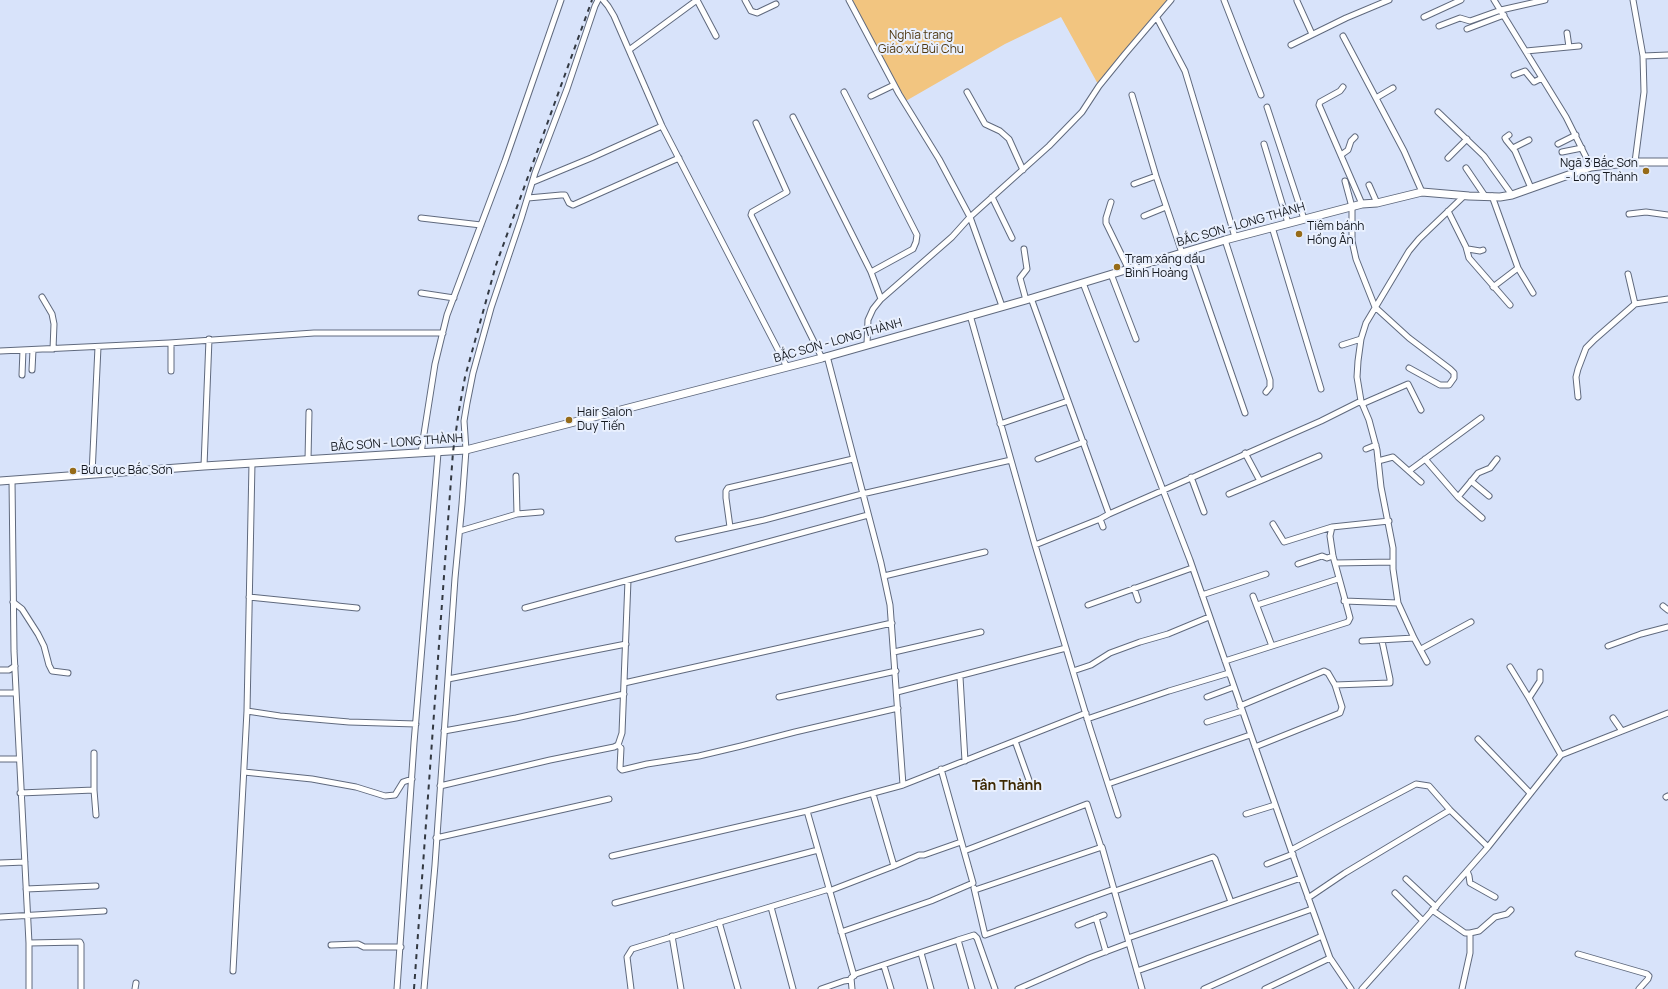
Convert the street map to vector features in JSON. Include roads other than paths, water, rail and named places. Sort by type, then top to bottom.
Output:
[{"type":"main road","name":"BẮC SƠN - LONG THÀNH","points":[[0,481],[204,466],[438,453],[466,450],[824,357],[1083,283],[1128,268],[1235,237],[1362,204],[1377,203],[1422,192],[1464,196],[1512,195],[1591,167],[1635,162],[1668,162]]},
{"type":"street","points":[[421,454],[434,371],[443,332],[561,0]]},
{"type":"street","points":[[424,989],[466,450],[464,421],[473,373],[491,308],[532,182],[598,0]]},
{"type":"street","points":[[603,0],[614,16],[662,126],[787,367]]},
{"type":"street","points":[[629,50],[697,0],[716,36]]},
{"type":"street","points":[[745,0],[751,11],[757,13],[776,4]]},
{"type":"street","points":[[849,0],[894,85],[939,159],[970,217],[1002,306]]},
{"type":"street","points":[[867,344],[868,320],[873,309],[881,300],[952,237],[970,217],[1023,170],[1082,112],[1104,80],[1171,0]]},
{"type":"street","points":[[1224,0],[1261,95]]},
{"type":"street","points":[[1291,45],[1346,18],[1390,0]]},
{"type":"street","points":[[1424,17],[1461,0]]},
{"type":"street","points":[[1494,0],[1576,135],[1591,167]]},
{"type":"street","points":[[1439,26],[1460,18],[1470,21],[1545,0]]},
{"type":"street","points":[[1633,0],[1642,56],[1644,92],[1635,162]]},
{"type":"street","points":[[1297,1],[1312,34]]},
{"type":"street","points":[[1467,29],[1503,13]]},
{"type":"street","points":[[1157,18],[1185,71],[1235,237]]},
{"type":"street","points":[[1567,33],[1569,47]]},
{"type":"street","points":[[1344,36],[1404,151],[1422,192]]},
{"type":"street","points":[[1526,51],[1579,46]]},
{"type":"street","points":[[1642,56],[1668,54]]},
{"type":"street","points":[[1514,75],[1525,71],[1534,82],[1542,78]]},
{"type":"street","points":[[871,96],[894,85]]},
{"type":"street","points":[[1343,87],[1340,91],[1320,102],[1319,106],[1362,204]]},
{"type":"street","points":[[1376,98],[1393,88]]},
{"type":"street","points":[[844,92],[917,235],[916,242],[912,249],[871,272]]},
{"type":"street","points":[[967,92],[984,124],[1000,131],[1008,139],[1023,170]]},
{"type":"street","points":[[1132,95],[1166,207],[1185,252],[1245,413]]},
{"type":"street","points":[[1267,107],[1304,219]]},
{"type":"street","points":[[1438,112],[1484,156],[1512,195]]},
{"type":"street","points":[[793,117],[871,272],[881,300]]},
{"type":"street","points":[[756,123],[788,191],[786,194],[752,212],[751,215],[824,357],[884,576],[892,623],[903,786]]},
{"type":"street","points":[[532,182],[591,158],[662,126]]},
{"type":"street","points":[[1509,135],[1506,140],[1513,148],[1531,188]]},
{"type":"street","points":[[1558,144],[1576,135]]},
{"type":"street","points":[[1340,155],[1348,150],[1355,137]]},
{"type":"street","points":[[1448,158],[1467,139]]},
{"type":"street","points":[[1513,148],[1528,140]]},
{"type":"street","points":[[1264,144],[1288,223]]},
{"type":"street","points":[[1562,152],[1582,148]]},
{"type":"street","points":[[528,198],[561,195],[565,196],[569,203],[573,205],[679,158]]},
{"type":"street","points":[[1466,168],[1488,196],[1518,268],[1533,293]]},
{"type":"street","points":[[1134,184],[1156,176]]},
{"type":"street","points":[[1345,181],[1352,207],[1352,241],[1356,259],[1375,307],[1409,338],[1450,369],[1454,373],[1454,378],[1449,385],[1440,385],[1409,368]]},
{"type":"street","points":[[1369,185],[1377,203]]},
{"type":"street","points":[[1427,662],[1398,603],[1393,562],[1393,548],[1376,445],[1369,420],[1361,402],[1357,377],[1361,339],[1366,322],[1409,251],[1419,239],[1464,196]]},
{"type":"street","points":[[992,197],[1012,238]]},
{"type":"street","points":[[1111,202],[1106,223],[1128,268]]},
{"type":"street","points":[[1144,216],[1166,207]]},
{"type":"street","points":[[1448,211],[1468,249],[1468,256],[1472,263],[1510,305]]},
{"type":"street","points":[[1629,214],[1646,212],[1668,215]]},
{"type":"street","points":[[421,218],[481,225]]},
{"type":"street","points":[[1272,227],[1320,388]]},
{"type":"street","points":[[1225,240],[1270,380],[1270,387],[1266,392]]},
{"type":"street","points":[[1024,249],[1027,269],[1020,278],[1084,442],[1109,514]]},
{"type":"street","points":[[1468,249],[1483,250]]},
{"type":"street","points":[[1493,287],[1518,268]]},
{"type":"street","points":[[1111,274],[1136,339]]},
{"type":"street","points":[[1628,274],[1635,304]]},
{"type":"street","points":[[1083,283],[1192,568],[1330,958],[1351,989]]},
{"type":"street","points":[[421,293],[454,298]]},
{"type":"street","points":[[42,297],[52,314],[54,324],[53,349]]},
{"type":"street","points":[[1578,397],[1576,378],[1586,348],[1635,304],[1668,299]]},
{"type":"street","points":[[970,315],[1035,545],[1087,720],[1118,815]]},
{"type":"street","points":[[0,351],[171,343],[314,333],[443,332]]},
{"type":"street","points":[[1342,345],[1361,339]]},
{"type":"street","points":[[204,466],[209,340]]},
{"type":"street","points":[[171,343],[171,371]]},
{"type":"street","points":[[92,474],[98,347]]},
{"type":"street","points":[[22,375],[23,350]]},
{"type":"street","points":[[32,370],[33,350]]},
{"type":"street","points":[[1035,545],[1100,519],[1361,402],[1408,384],[1421,410]]},
{"type":"street","points":[[1000,424],[1068,401]]},
{"type":"street","points":[[308,460],[309,412]]},
{"type":"street","points":[[1408,470],[1481,418]]},
{"type":"street","points":[[1038,459],[1084,442]]},
{"type":"street","points":[[1366,449],[1376,445]]},
{"type":"street","points":[[398,989],[416,724],[438,453]]},
{"type":"street","points":[[1245,453],[1260,481]]},
{"type":"street","points":[[1229,494],[1320,456]]},
{"type":"street","points":[[1378,461],[1393,457],[1421,482]]},
{"type":"street","points":[[730,528],[726,498],[726,491],[728,488],[853,459]]},
{"type":"street","points":[[1425,459],[1458,497],[1482,518]]},
{"type":"street","points":[[1458,497],[1478,473],[1492,466],[1497,459]]},
{"type":"street","points":[[678,539],[730,528],[862,494],[1011,460]]},
{"type":"street","points":[[233,971],[247,711],[248,597],[252,463]]},
{"type":"street","points":[[516,476],[516,514]]},
{"type":"street","points":[[1191,477],[1196,486],[1204,512]]},
{"type":"street","points":[[12,480],[15,666],[20,759],[20,793],[25,862],[29,989]]},
{"type":"street","points":[[1471,482],[1489,496]]},
{"type":"street","points":[[460,531],[516,514],[540,512]]},
{"type":"street","points":[[525,608],[868,515]]},
{"type":"street","points":[[1100,519],[1103,527]]},
{"type":"street","points":[[1273,524],[1284,542],[1332,527],[1389,521]]},
{"type":"street","points":[[1225,661],[1348,622],[1350,618],[1344,601],[1333,556],[1330,536],[1332,527]]},
{"type":"street","points":[[884,576],[985,552]]},
{"type":"street","points":[[1298,564],[1322,556],[1326,558],[1333,556]]},
{"type":"street","points":[[1335,563],[1393,562]]},
{"type":"street","points":[[1088,605],[1192,568]]},
{"type":"street","points":[[1202,596],[1266,574]]},
{"type":"street","points":[[1256,605],[1338,579]]},
{"type":"street","points":[[440,786],[534,763],[618,745],[622,733],[628,580]]},
{"type":"street","points":[[1134,588],[1138,600]]},
{"type":"street","points":[[1253,596],[1272,646]]},
{"type":"street","points":[[248,597],[357,608]]},
{"type":"street","points":[[1344,601],[1398,603]]},
{"type":"street","points":[[13,602],[22,609],[38,634],[44,646],[48,665],[52,671],[68,673]]},
{"type":"street","points":[[1663,606],[1668,610]]},
{"type":"street","points":[[1073,671],[1091,665],[1110,653],[1168,634],[1209,617]]},
{"type":"street","points":[[1421,649],[1471,622]]},
{"type":"street","points":[[624,684],[892,623]]},
{"type":"street","points":[[1608,646],[1641,634],[1668,627]]},
{"type":"street","points":[[894,652],[981,632]]},
{"type":"street","points":[[1362,641],[1414,638]]},
{"type":"street","points":[[1335,685],[1390,683],[1382,641]]},
{"type":"street","points":[[448,679],[626,644]]},
{"type":"street","points":[[897,692],[1066,648]]},
{"type":"street","points":[[0,670],[9,670],[15,666]]},
{"type":"street","points":[[1510,667],[1561,755]]},
{"type":"street","points":[[779,697],[896,671]]},
{"type":"street","points":[[1207,722],[1324,671],[1328,673],[1335,685],[1342,707],[1340,713],[1255,747]]},
{"type":"street","points":[[1529,698],[1540,681],[1540,672]]},
{"type":"street","points":[[1087,720],[1169,691],[1229,674]]},
{"type":"street","points":[[960,676],[965,760]]},
{"type":"street","points":[[1207,696],[1234,687]]},
{"type":"street","points":[[0,693],[16,693]]},
{"type":"street","points":[[444,732],[624,694]]},
{"type":"street","points":[[618,745],[621,748],[620,768],[622,770],[647,764],[699,756],[898,708]]},
{"type":"street","points":[[247,711],[280,716],[349,722],[416,724]]},
{"type":"street","points":[[612,856],[807,811],[903,786],[941,769],[1086,713]]},
{"type":"street","points":[[1362,989],[1467,871],[1561,755],[1668,713]]},
{"type":"street","points":[[1614,718],[1622,731]]},
{"type":"street","points":[[1108,784],[1250,735]]},
{"type":"street","points":[[1478,739],[1530,793]]},
{"type":"street","points":[[1015,741],[1030,783]]},
{"type":"street","points":[[94,753],[96,815]]},
{"type":"street","points":[[0,759],[20,759]]},
{"type":"street","points":[[941,769],[975,890],[984,935]]},
{"type":"street","points":[[244,772],[356,787],[385,796],[395,795],[403,782],[412,779]]},
{"type":"street","points":[[1267,864],[1292,852],[1416,784],[1429,786],[1450,810],[1488,846]]},
{"type":"street","points":[[20,793],[94,790]]},
{"type":"street","points":[[873,794],[894,866]]},
{"type":"street","points":[[436,838],[609,799]]},
{"type":"street","points":[[964,851],[1087,804],[1115,890],[1142,989]]},
{"type":"street","points":[[1246,814],[1275,805]]},
{"type":"street","points":[[1308,898],[1345,873],[1450,810]]},
{"type":"street","points":[[807,811],[853,978],[852,989]]},
{"type":"street","points":[[631,989],[627,957],[630,951],[636,947],[829,890],[920,855],[924,855],[961,842]]},
{"type":"street","points":[[975,890],[1101,847]]},
{"type":"street","points":[[615,903],[818,850]]},
{"type":"street","points":[[977,938],[1212,857],[1215,859],[1232,902]]},
{"type":"street","points":[[0,863],[25,862]]},
{"type":"street","points":[[1467,871],[1470,883],[1495,897]]},
{"type":"street","points":[[1018,989],[1106,952],[1128,941],[1301,878]]},
{"type":"street","points":[[1406,879],[1434,909],[1465,933],[1479,931],[1495,917],[1507,914],[1511,910]]},
{"type":"street","points":[[841,932],[950,894],[973,883]]},
{"type":"street","points":[[26,889],[96,886]]},
{"type":"street","points":[[1395,893],[1423,921]]},
{"type":"street","points":[[771,907],[793,989]]},
{"type":"street","points":[[1137,971],[1312,909]]},
{"type":"street","points":[[0,917],[104,911]]},
{"type":"street","points":[[1078,925],[1104,915]]},
{"type":"street","points":[[1096,918],[1106,952]]},
{"type":"street","points":[[719,922],[738,989]]},
{"type":"street","points":[[1462,989],[1470,953],[1470,933]]},
{"type":"street","points":[[821,989],[974,935],[977,938],[995,989]]},
{"type":"street","points":[[672,936],[681,989]]},
{"type":"street","points":[[1204,989],[1322,936]]},
{"type":"street","points":[[958,940],[972,989]]},
{"type":"street","points":[[28,943],[80,942],[81,989]]},
{"type":"street","points":[[331,945],[358,944],[364,947],[401,947]]},
{"type":"street","points":[[921,953],[931,989]]},
{"type":"street","points":[[1578,954],[1647,974],[1649,976],[1648,979],[1639,989]]},
{"type":"street","points":[[1265,989],[1330,958]]},
{"type":"street","points":[[884,966],[891,989]]},
{"type":"railway","points":[[414,989],[453,452],[459,410],[465,377],[496,265],[592,0]]},
{"type":"place","name":"Ngã 3 Bắc Sơn - Long Thành","points":[[1646,171]]},
{"type":"place","name":"Tiệm bánh Hồng Ân","points":[[1299,234]]},
{"type":"place","name":"Trạm xăng dầu Bình Hoàng","points":[[1117,267]]},
{"type":"place","name":"Hair Salon Duy Tiến","points":[[569,420]]},
{"type":"place","name":"Bưu cục Bắc Sơn","points":[[73,471]]},
{"type":"district","name":"Tân Thành","points":[[1007,786]]},
{"type":"park label","name":"Nghĩa trang Giáo xứ Bùi Chu","points":[[921,43]]}]
